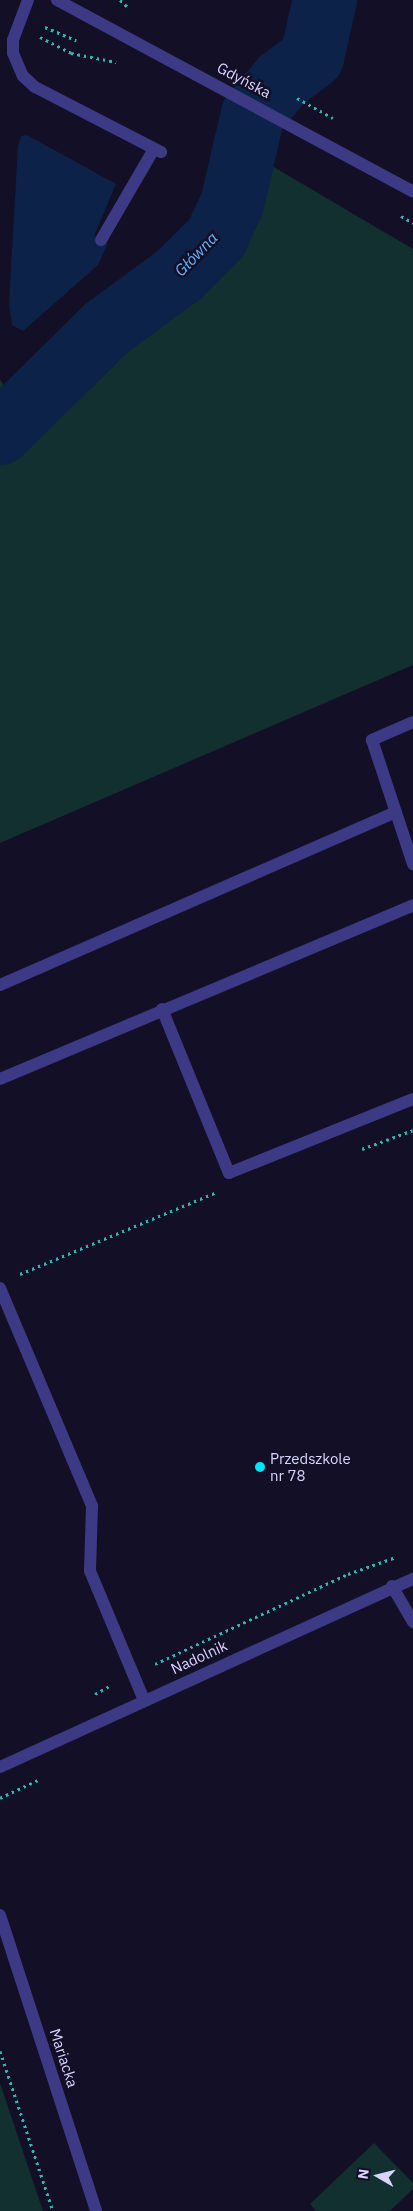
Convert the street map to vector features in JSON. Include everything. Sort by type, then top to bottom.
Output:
[{"type":"street","points":[[28,0],[17,25],[15,58],[23,76],[35,87],[157,151],[101,240]]},
{"type":"street","name":"Gdyńska","points":[[57,0],[293,125],[413,192]]},
{"type":"street","points":[[413,722],[372,740],[413,864]]},
{"type":"street","points":[[0,985],[396,812]]},
{"type":"street","points":[[0,1080],[162,1009],[413,904]]},
{"type":"street","points":[[162,1009],[229,1173],[413,1099]]},
{"type":"street","points":[[0,1288],[92,1506],[90,1571],[144,1700]]},
{"type":"street","name":"Nadolnik","points":[[0,1767],[392,1586],[413,1579]]},
{"type":"street","points":[[392,1586],[413,1622]]},
{"type":"street","name":"Mariacka","points":[[0,1915],[96,2211]]},
{"type":"path","points":[[17,25],[71,53],[121,63]]},
{"type":"path","points":[[18,1274],[221,1190],[229,1173]]},
{"type":"path","points":[[91,1696],[348,1574],[404,1554]]},
{"type":"path","points":[[0,2050],[53,2211]]},
{"type":"green space","points":[[272,166],[413,249],[413,665],[0,843],[0,379],[4,386]]},
{"type":"green space","points":[[0,2083],[43,2211],[0,2211]]},
{"type":"green space","points":[[374,2143],[413,2183],[413,2189],[390,2211],[316,2211],[310,2204]]},
{"type":"water","points":[[27,135],[116,184],[94,236],[108,243],[98,265],[23,331],[12,325],[9,304],[18,146],[21,136]]},
{"type":"waterway","name":"Główna","points":[[0,433],[108,327],[179,275],[216,238],[232,204],[253,114],[282,80],[312,57],[325,0]]},
{"type":"place","name":"Przedszkole nr 78","points":[[260,1467]]}]
